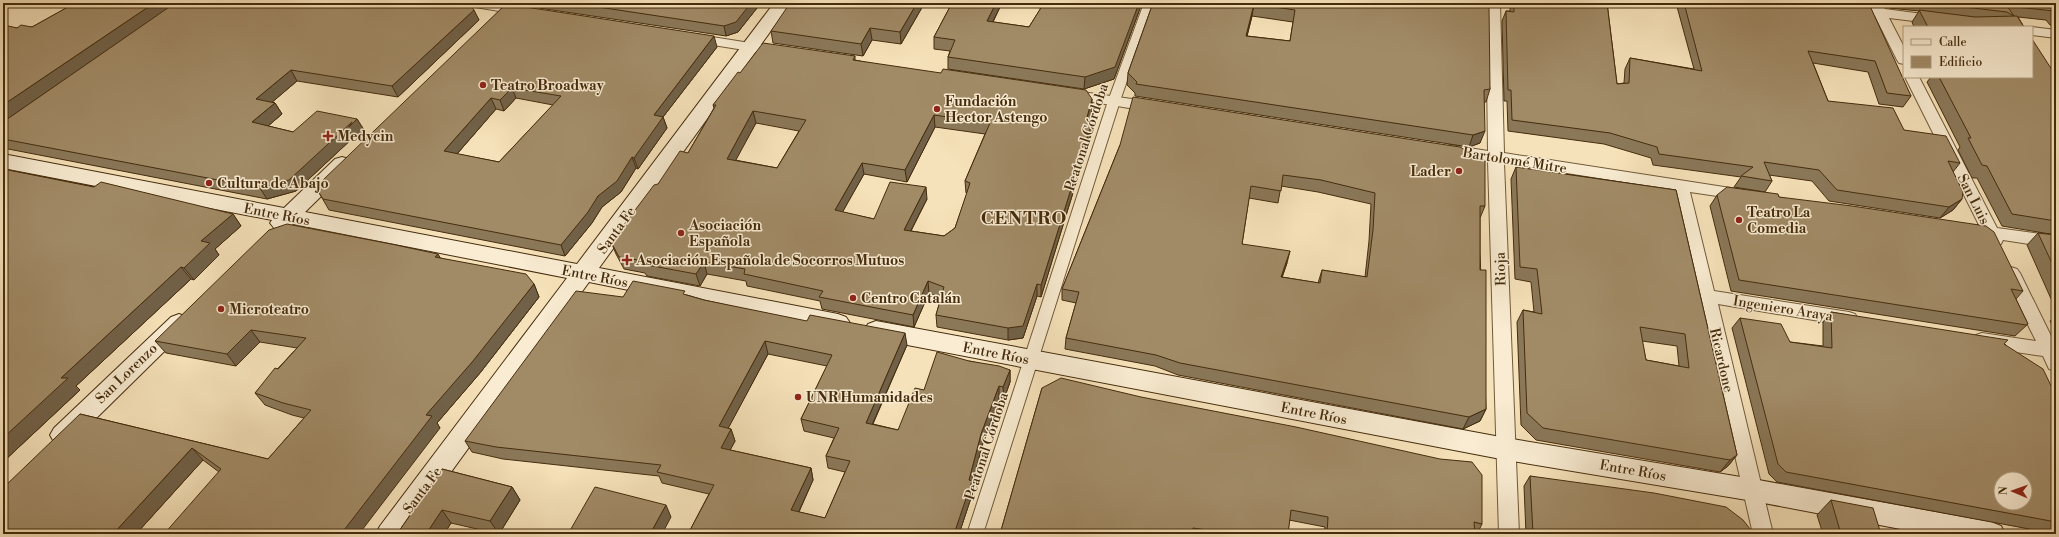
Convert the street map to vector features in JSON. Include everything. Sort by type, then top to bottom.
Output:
[{"type":"main road","name":"Santa Fe","points":[[390,534],[783,3]]},
{"type":"main road","points":[[487,24],[506,5]]},
{"type":"main road","points":[[264,240],[355,151]]},
{"type":"main road","name":"Entre Ríos","points":[[3,161],[1031,360],[1506,449],[1753,490],[1991,534]]},
{"type":"main road","name":"San Lorenzo","points":[[48,449],[196,306]]},
{"type":"street","points":[[475,3],[506,5],[535,13]]},
{"type":"street","name":"Peatonal Córdoba","points":[[974,534],[1114,101],[1149,3]]},
{"type":"street","name":"Rioja","points":[[1493,3],[1496,158],[1509,534]]},
{"type":"street","points":[[1841,8],[1878,8],[1948,21]]},
{"type":"street","points":[[1878,8],[1903,58]]},
{"type":"street","points":[[2033,31],[2056,34]]},
{"type":"street","points":[[681,36],[773,51]]},
{"type":"street","name":"San Luis","points":[[1913,78],[2053,357]]},
{"type":"street","points":[[1051,92],[1171,109]]},
{"type":"street","name":"Bartolomé Mitre","points":[[1435,148],[1760,198]]},
{"type":"street","name":"Ricardone","points":[[1681,186],[1763,534]]},
{"type":"street","points":[[1958,227],[2056,242]]},
{"type":"street","name":"Ingeniero Araya","points":[[1707,296],[1863,321]]},
{"type":"street","points":[[1964,337],[2053,357]]},
{"type":"building","points":[[75,3],[154,3],[3,105],[3,26],[17,28],[21,25],[32,27]]},
{"type":"building","points":[[175,3],[469,3],[474,10],[392,86],[291,70],[256,99],[275,103],[252,122],[293,132],[317,111],[357,119],[289,180],[260,188],[3,139],[3,122]]},
{"type":"building","points":[[572,3],[751,3],[736,22],[724,26]]},
{"type":"building","points":[[790,3],[917,3],[900,32],[870,28],[861,44],[771,31]]},
{"type":"building","points":[[952,3],[996,3],[987,21],[1029,27],[1044,3],[1139,3],[1115,67],[1085,77],[948,57],[955,40],[934,37]]},
{"type":"building","points":[[1153,3],[1477,3],[1477,5],[1489,7],[1490,89],[1484,90],[1485,131],[1473,135],[1136,84],[1137,82],[1128,73]],"holes":[[[1254,4],[1295,10],[1290,41],[1246,36]]]},
{"type":"building","points":[[1514,3],[1607,3],[1617,84],[1629,83],[1630,58],[1702,71],[1684,3],[1850,3],[1870,6],[1911,96],[1887,93],[1875,61],[1808,51],[1828,101],[1893,108],[1904,130],[1946,136],[1960,163],[1948,161],[1963,192],[1962,199],[1949,207],[1837,190],[1819,170],[1764,162],[1772,181],[1741,176],[1753,167],[1659,154],[1657,147],[1610,133],[1512,120],[1511,90],[1508,90],[1506,11],[1514,12]]},
{"type":"building","points":[[1931,3],[2056,3],[2056,14],[2054,11],[2007,6],[2014,16],[2007,12]]},
{"type":"building","points":[[506,4],[714,36],[654,115],[663,117],[634,158],[632,157],[617,181],[598,196],[588,212],[561,245],[323,199],[318,191],[324,179]],"holes":[[[512,88],[561,96],[499,162],[444,151],[491,98],[500,100]]]},
{"type":"building","points":[[1919,10],[1975,17],[2017,16],[2023,26],[1927,26]]},
{"type":"building","points":[[2033,41],[2056,76],[2056,221],[2012,214],[1987,166],[1982,165],[1968,138],[1971,138],[1940,78],[2033,78]]},
{"type":"building","points":[[763,43],[855,56],[853,60],[941,73],[943,69],[1086,90],[1092,99],[1086,121],[1092,122],[1041,285],[1037,284],[1023,326],[1008,328],[936,315],[944,287],[928,281],[913,315],[819,297],[823,291],[744,274],[745,269],[704,262],[696,274],[642,264],[644,261],[619,257],[611,242],[654,185],[658,184],[680,151],[688,153],[716,105],[713,105],[738,72],[740,73]],"holes":[[[753,111],[806,120],[777,168],[727,159]],[[934,115],[990,123],[965,181],[970,183],[955,228],[944,236],[904,230],[926,187],[890,182],[874,219],[835,210],[862,163],[905,170]]]},
{"type":"building","points":[[1133,97],[1460,147],[1485,161],[1485,206],[1480,206],[1480,270],[1486,270],[1486,409],[1469,417],[1180,363],[1156,355],[1066,338],[1079,292],[1062,289],[1120,145]],"holes":[[[1283,175],[1321,180],[1375,193],[1373,230],[1367,277],[1322,270],[1320,283],[1281,277],[1290,251],[1242,244],[1251,186],[1281,191]]]},
{"type":"building","points":[[1516,167],[1676,190],[1737,455],[1730,460],[1543,428],[1527,413],[1523,310],[1542,314],[1537,269],[1520,267]],"holes":[[[1640,327],[1685,334],[1689,368],[1646,360]]]},
{"type":"building","points":[[3,169],[94,187],[101,182],[233,214],[201,241],[210,243],[184,268],[181,267],[61,378],[68,378],[3,438]]},
{"type":"building","points":[[1727,187],[1778,194],[1779,197],[1852,206],[1986,226],[1994,232],[2023,291],[2011,289],[2028,324],[2026,325],[1739,280],[1717,195]]},
{"type":"building","points":[[287,224],[438,254],[435,257],[526,274],[534,284],[473,361],[426,415],[432,416],[341,534],[164,534],[221,469],[192,448],[113,534],[3,534],[3,488],[80,414],[268,459],[311,410],[283,403],[255,393],[275,368],[278,369],[306,338],[251,330],[227,354],[155,341],[269,230]]},
{"type":"building","points":[[2038,233],[2056,235],[2056,272]]},
{"type":"building","points":[[633,281],[685,291],[683,294],[704,300],[807,321],[810,315],[905,333],[866,423],[898,430],[915,388],[924,390],[937,352],[969,361],[999,366],[1010,370],[1003,387],[999,386],[981,434],[969,480],[972,481],[954,534],[688,534],[714,485],[657,472],[661,465],[496,447],[465,441],[576,291],[623,297]],"holes":[[[765,341],[832,355],[801,419],[839,428],[826,456],[850,461],[825,518],[791,510],[811,468],[721,448],[731,429],[719,426]]]},
{"type":"building","points":[[1831,312],[2008,340],[2004,344],[2043,369],[2056,396],[2056,522],[1997,511],[2033,511],[2033,471],[1993,471],[1993,510],[1786,472],[1778,464],[1740,318],[1781,324],[1790,342],[1832,348]]},
{"type":"building","points":[[1061,378],[1141,397],[1296,427],[1440,459],[1472,462],[1482,475],[1482,524],[1474,522],[1475,534],[1327,534],[1328,517],[1291,510],[1288,534],[1234,534],[1193,528],[1192,534],[1000,534],[1042,388]]},
{"type":"building","points":[[442,469],[512,487],[490,521],[442,510],[426,534],[397,534]]},
{"type":"building","points":[[1530,476],[1654,493],[1726,507],[1743,520],[1754,534],[1533,534]]},
{"type":"building","points":[[595,487],[666,505],[650,534],[568,534]]},
{"type":"building","points":[[1831,500],[1873,508],[1881,534],[1841,534]]},
{"type":"place","name":"Teatro Broadway","points":[[483,85]]},
{"type":"place","name":"Fundación Hector Astengo","points":[[937,109]]},
{"type":"place","name":"Medycin","points":[[328,136]]},
{"type":"place","name":"Lader","points":[[1459,171]]},
{"type":"place","name":"Cultura de Abajo","points":[[209,183]]},
{"type":"place","name":"Teatro La Comedia","points":[[1739,220]]},
{"type":"place","name":"Asociación Española","points":[[681,233]]},
{"type":"place","name":"Asociación Española de Socorros Mutuos","points":[[627,260]]},
{"type":"place","name":"Centro Catalán","points":[[853,298]]},
{"type":"place","name":"Microteatro","points":[[221,309]]},
{"type":"place","name":"UNR Humanidades","points":[[798,397]]},
{"type":"district","name":"CENTRO","points":[[1024,218]]}]
